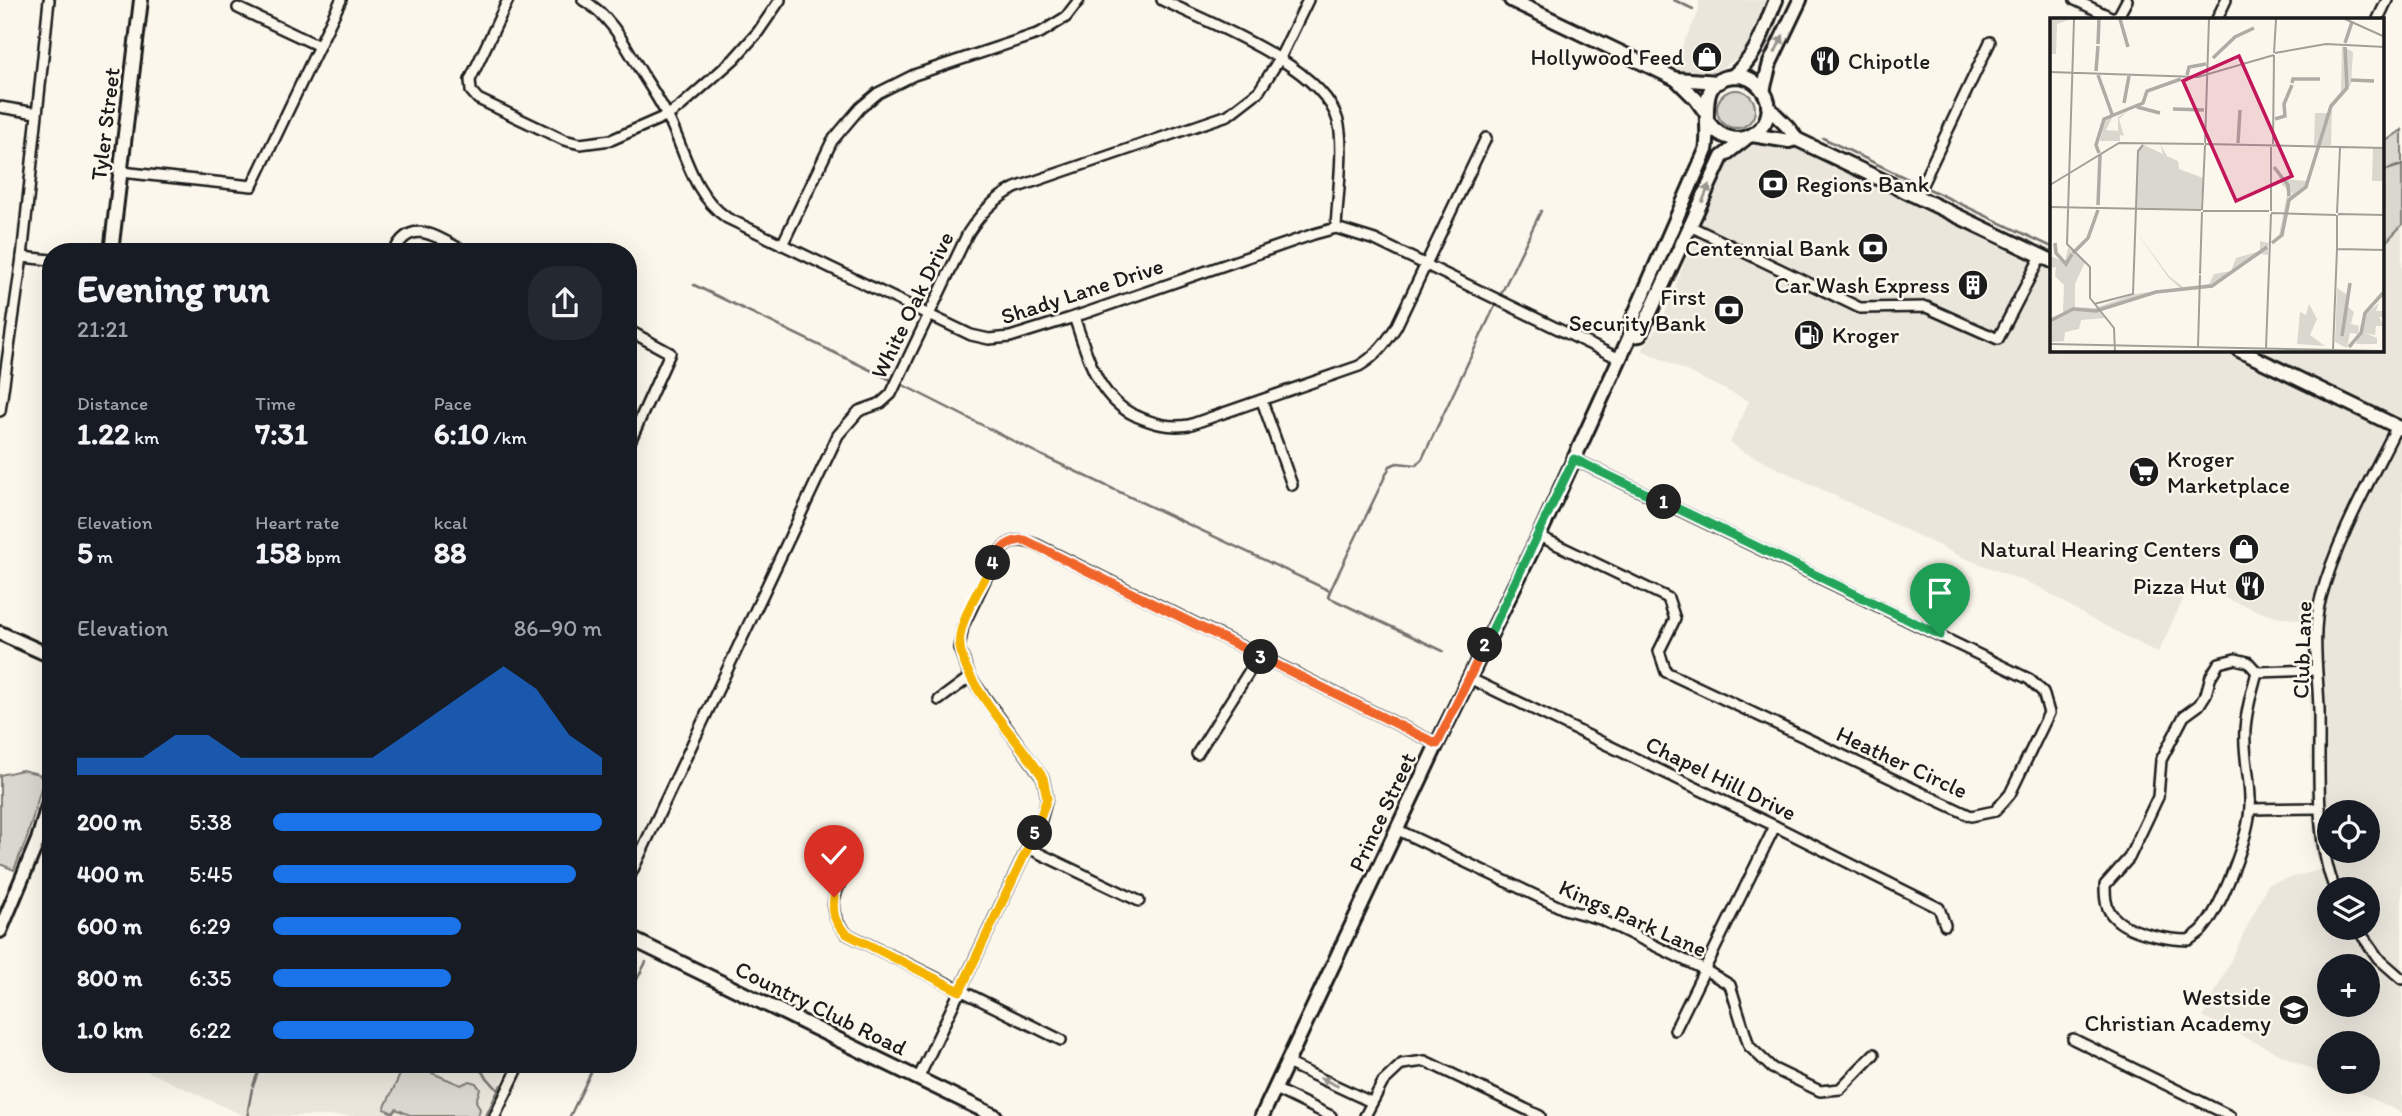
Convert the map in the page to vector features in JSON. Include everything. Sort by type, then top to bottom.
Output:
[{"type":"main road","name":"Tyler Street","points":[[112,243],[141,0]]},
{"type":"main road","points":[[1511,0],[1676,79],[1699,102],[1717,133],[1728,138],[1789,141],[1797,139]]},
{"type":"main road","points":[[1707,118],[1708,95],[1720,82],[1733,76],[1750,60],[1776,0]]},
{"type":"main road","points":[[1763,91],[1770,63],[1799,1]]},
{"type":"main road","points":[[1733,76],[1750,79],[1763,91],[1768,106],[1797,139],[2046,259]]},
{"type":"main road","points":[[1676,79],[1720,82]]},
{"type":"main road","points":[[1749,137],[1765,123],[1768,106]]},
{"type":"main road","name":"Prince Street","points":[[1637,333],[1639,316],[1656,279],[1655,267],[1706,150],[1709,138],[1707,118]]},
{"type":"main road","name":"Prince Street","points":[[1262,1116],[1437,744],[1539,536],[1620,359],[1637,333],[1692,227],[1722,157],[1749,137]]},
{"type":"main road","points":[[2243,352],[2399,427]]},
{"type":"main road","points":[[0,633],[42,652]]},
{"type":"main road","points":[[0,931],[42,826]]},
{"type":"main road","name":"Country Club Road","points":[[637,941],[995,1116]]},
{"type":"street","points":[[0,411],[22,257],[49,0]]},
{"type":"street","points":[[121,172],[253,186],[341,0]]},
{"type":"street","points":[[508,0],[470,80],[471,91],[478,99],[564,140],[580,144],[611,140],[668,115],[734,59],[758,32],[780,0]]},
{"type":"street","name":"Shady Lane Drive","points":[[583,0],[599,11],[614,29],[668,115],[705,200],[727,218],[971,335],[989,339],[1010,337],[1336,228]]},
{"type":"street","points":[[782,244],[832,141],[860,108],[878,93],[914,75],[1040,33],[1066,17],[1079,0]]},
{"type":"street","points":[[1162,0],[1280,58],[1326,100],[1339,122],[1336,228],[1376,240],[1620,359]]},
{"type":"street","name":"White Oak Drive","points":[[637,861],[838,435],[859,411],[881,402],[891,394],[968,233],[979,216],[1004,194],[1228,115],[1259,91],[1280,58],[1308,0]]},
{"type":"street","points":[[2075,0],[2113,18],[2119,15],[2127,0]]},
{"type":"street","points":[[2378,18],[2387,0]]},
{"type":"street","points":[[2217,18],[2222,1]]},
{"type":"street","points":[[238,8],[319,46]]},
{"type":"street","points":[[1916,197],[1990,42]]},
{"type":"street","points":[[0,107],[36,113]]},
{"type":"street","points":[[1074,317],[1102,388],[1112,401],[1147,421],[1174,427],[1189,425],[1262,401],[1359,366],[1384,346],[1395,327],[1486,138]]},
{"type":"street","points":[[1692,227],[1860,308],[1926,307],[1998,339],[2046,259]]},
{"type":"street","points":[[399,243],[404,235],[414,231],[425,232],[448,243]]},
{"type":"street","points":[[22,257],[42,259]]},
{"type":"street","points":[[637,335],[670,353],[669,361],[637,427]]},
{"type":"street","points":[[1262,401],[1292,485]]},
{"type":"street","name":"Club Lane","points":[[2320,800],[2316,670],[2319,608],[2331,565],[2399,427]]},
{"type":"street","name":"Heather Circle","points":[[1539,536],[1668,598],[1675,619],[1660,651],[1666,672],[1971,816],[1995,811],[2010,794],[2049,713],[2043,692],[2029,679],[1574,459]]},
{"type":"street","points":[[918,1079],[1045,808],[1047,789],[1037,768],[970,677],[959,648],[963,626],[998,553],[1014,540],[1025,540],[1037,545],[1437,744]]},
{"type":"street","points":[[1197,754],[1259,656]]},
{"type":"street","points":[[2257,672],[2247,706],[2245,732],[2250,809],[2232,872],[2217,905],[2203,929],[2189,940],[2173,940],[2131,928],[2114,918],[2105,902],[2105,885],[2129,858],[2158,797],[2161,760],[2173,733],[2184,716],[2199,705],[2219,663],[2235,659],[2248,662],[2257,672],[2316,670]]},
{"type":"street","points":[[939,700],[970,677]]},
{"type":"street","name":"Chapel Hill Drive","points":[[1469,678],[1938,908],[1945,925]]},
{"type":"street","points":[[2250,809],[2317,808]]},
{"type":"street","points":[[1675,1030],[1775,826]]},
{"type":"street","name":"Kings Park Lane","points":[[1398,830],[1564,909],[1600,919],[1730,985],[1749,1046],[1772,1068],[1820,1091],[1840,1089],[1874,1054]]},
{"type":"street","points":[[1028,848],[1139,901]]},
{"type":"street","points":[[851,861],[834,897],[832,910],[835,920],[847,934],[1061,1040]]},
{"type":"street","points":[[2365,940],[2378,958],[2402,979]]},
{"type":"street","points":[[2073,1039],[2230,1116]]},
{"type":"street","points":[[1365,1116],[1382,1082],[1402,1064],[1425,1061],[1540,1116]]},
{"type":"street","points":[[1287,1063],[1371,1102]]},
{"type":"street","points":[[495,1116],[516,1073]]},
{"type":"street","points":[[1275,1089],[1331,1116]]},
{"type":"shaded area","points":[[1699,0],[1766,0],[1745,49],[1737,58],[1718,70],[1698,75],[1672,67],[1699,11]]},
{"type":"shaded area","points":[[1736,90],[1749,96],[1755,109],[1749,122],[1736,128],[1723,122],[1717,109],[1723,96]]},
{"type":"shaded area","points":[[2402,130],[2402,225],[2384,244],[2384,142]]},
{"type":"shaded area","points":[[1762,142],[1775,142],[1799,149],[2050,269],[2050,352],[2223,352],[2402,438],[2402,1113],[2362,1094],[2380,1094],[2380,1031],[2317,1031],[2317,1072],[2203,1017],[2268,884],[2319,870],[2318,863],[2380,863],[2380,800],[2317,800],[2317,860],[2311,795],[2308,622],[2269,615],[2190,585],[2158,653],[2088,617],[2039,587],[1962,557],[1742,451],[1730,442],[1749,401],[1642,350],[1664,317],[1692,242],[1726,164],[1737,154]]},
{"type":"shaded area","points":[[2402,226],[2402,420],[2261,352],[2384,352],[2384,246]]},
{"type":"shaded area","points":[[22,770],[39,774],[42,779],[27,838],[14,870],[0,864],[0,775]]},
{"type":"shaded area","points":[[151,1073],[506,1073],[485,1116],[244,1116]]},
{"type":"shaded area","points":[[401,1073],[432,1073],[461,1085],[469,1081],[476,1083],[480,1089],[476,1101],[480,1109],[478,1116],[412,1116],[396,1109],[393,1113],[384,1109]]},
{"type":"waterway","points":[[1674,0],[1693,9]]},
{"type":"waterway","points":[[1823,138],[1914,182]]},
{"type":"waterway","points":[[2384,171],[2402,165]]},
{"type":"waterway","points":[[1929,189],[2050,246]]},
{"type":"waterway","points":[[1501,294],[1541,211]]},
{"type":"waterway","points":[[694,285],[891,380]]},
{"type":"waterway","points":[[1330,591],[1390,466],[1397,463],[1416,465],[1422,459],[1495,306]]},
{"type":"waterway","points":[[903,385],[1043,456],[1330,591],[1328,597],[1443,651]]},
{"type":"waterway","points":[[637,980],[646,962]]},
{"type":"waterway","points":[[253,1086],[258,1073]]},
{"type":"waterway","points":[[483,1073],[498,1090]]},
{"type":"waterway","points":[[570,1116],[591,1073]]},
{"type":"waterway","points":[[486,1116],[501,1085]]},
{"type":"waterway","points":[[249,1116],[252,1089]]},
{"type":"place","name":"Hollywood Feed","points":[[1707,57]]},
{"type":"place","name":"Chipotle","points":[[1825,61]]},
{"type":"place","name":"Regions Bank","points":[[1773,184]]},
{"type":"place","name":"Centennial Bank","points":[[1873,248]]},
{"type":"place","name":"Car Wash Express","points":[[1973,285]]},
{"type":"place","name":"First Security Bank","points":[[1729,310]]},
{"type":"place","name":"Kroger","points":[[1809,335]]},
{"type":"place","name":"Kroger Marketplace","points":[[2144,472]]},
{"type":"place","name":"Natural Hearing Centers","points":[[2244,549]]},
{"type":"place","name":"Pizza Hut","points":[[2250,586]]},
{"type":"place","name":"Westside Christian Academy","points":[[2294,1010]]},
{"type":"route","points":[[834,897],[832,910],[835,920],[847,934],[960,991],[1041,820],[1047,798],[1043,778],[970,677],[959,648],[963,626],[998,553],[1014,540],[1025,540],[1037,545],[1437,744],[1574,459],[1940,635]]}]
